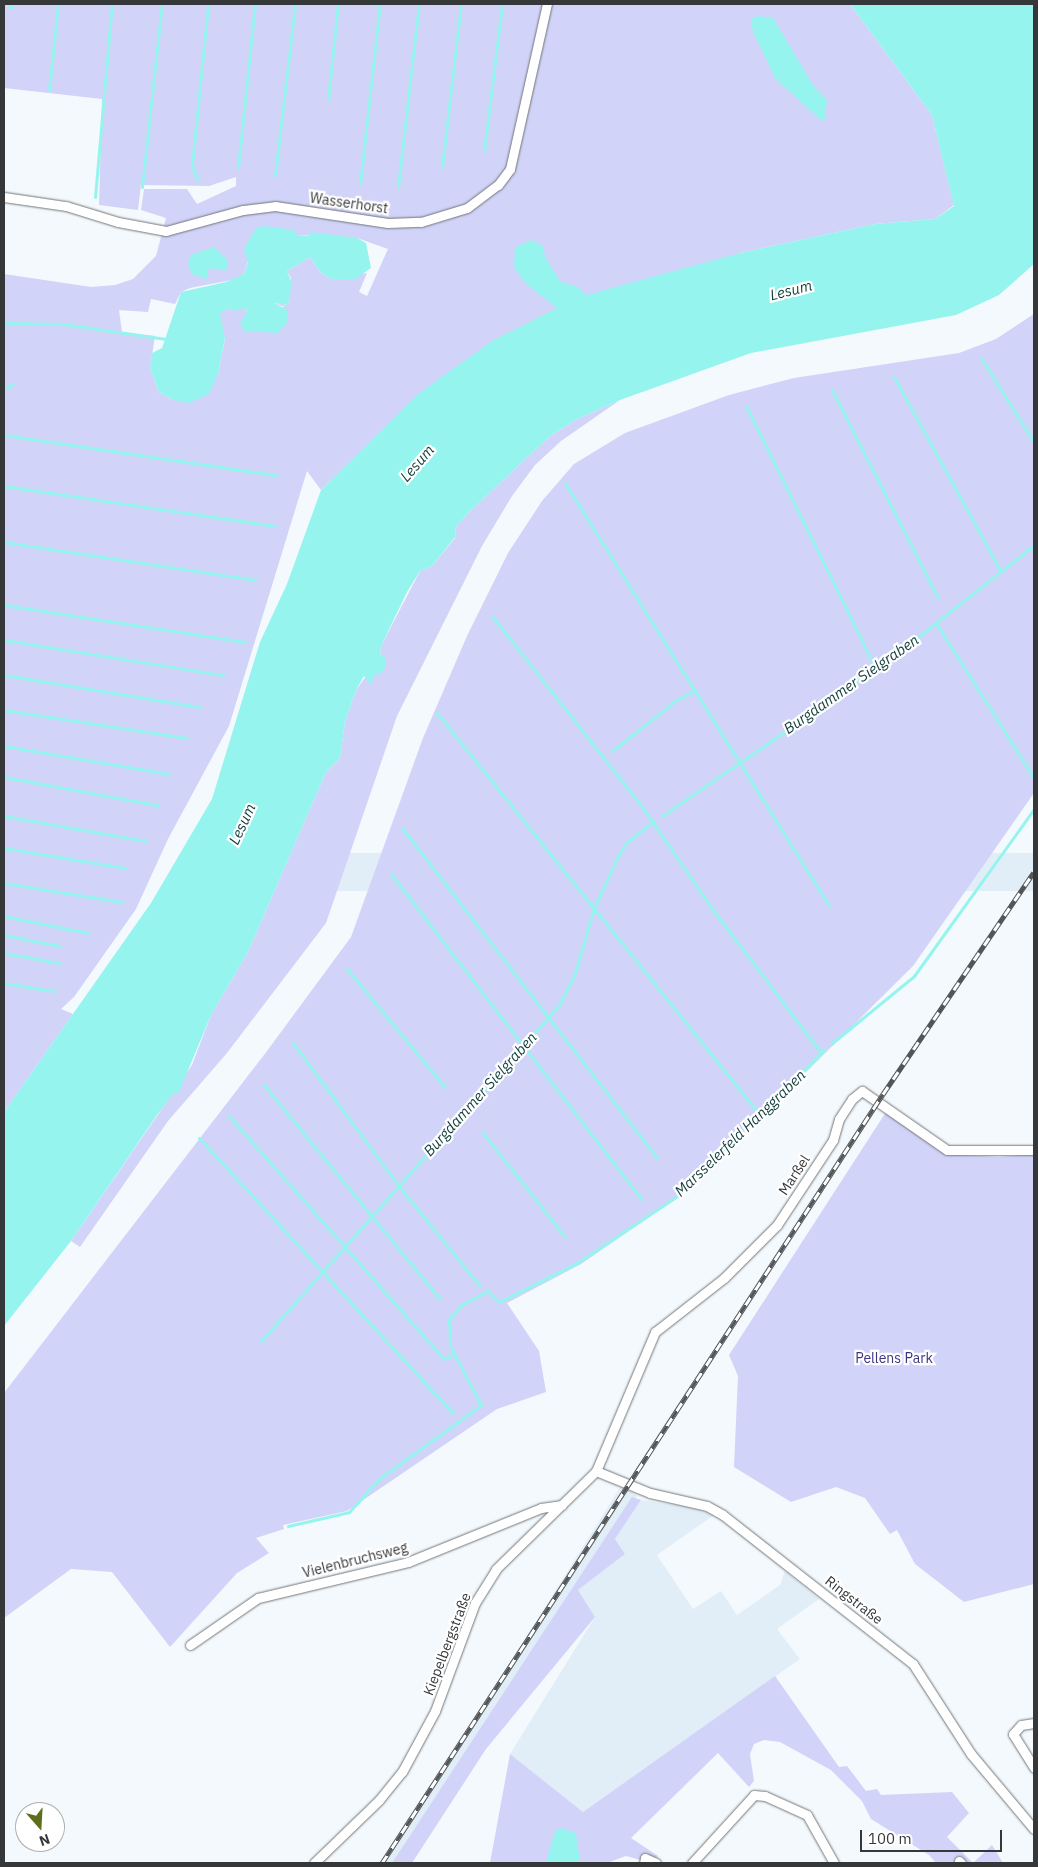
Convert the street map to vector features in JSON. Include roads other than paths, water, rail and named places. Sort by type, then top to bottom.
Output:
[{"type":"street","name":"Wasserhorst","points":[[4,196],[66,206],[118,222],[166,231],[242,210],[275,206],[388,223],[421,222],[467,208],[498,185],[510,169],[548,4]]},
{"type":"street","name":"Marßel","points":[[620,1411],[655,1332],[724,1278],[776,1225],[833,1140],[848,1106],[862,1091],[947,1150],[1034,1150]]},
{"type":"street","name":"Kiepelbergstraße","points":[[314,1863],[379,1800],[402,1772],[435,1711],[475,1603],[496,1569],[596,1471],[620,1411]]},
{"type":"street","name":"Ringstraße","points":[[596,1471],[650,1493],[708,1506],[913,1664],[971,1754],[1034,1829]]},
{"type":"street","name":"Vielenbruchsweg","points":[[190,1645],[258,1598],[408,1562],[541,1508],[562,1505]]},
{"type":"street","points":[[1034,1723],[1021,1725],[1013,1734],[1034,1768]]},
{"type":"street","points":[[692,1863],[754,1795],[765,1796],[807,1815],[834,1863]]},
{"type":"street","points":[[644,1863],[645,1858],[656,1863]]},
{"type":"water","name":"Lesum","points":[[850,4],[1034,4],[1034,264],[999,295],[956,315],[751,353],[620,400],[577,419],[550,436],[468,513],[456,527],[455,537],[432,566],[420,571],[407,592],[381,646],[380,656],[384,654],[386,664],[383,672],[374,675],[371,685],[364,676],[356,690],[345,722],[340,758],[326,772],[248,952],[211,1015],[179,1092],[173,1094],[157,1115],[71,1241],[4,1326],[4,1112],[151,903],[212,799],[260,642],[287,584],[321,490],[418,394],[492,341],[557,308],[525,283],[514,267],[515,247],[531,240],[542,245],[546,259],[561,282],[578,287],[586,295],[740,253],[875,224],[935,219],[954,206],[932,115]]},
{"type":"water","points":[[759,16],[773,18],[813,85],[827,100],[824,123],[775,78],[753,32],[751,18]]},
{"type":"water","points":[[266,226],[293,230],[297,235],[309,236],[311,232],[357,238],[366,243],[371,268],[354,280],[333,280],[320,272],[310,257],[287,271],[292,283],[288,305],[274,303],[288,310],[287,323],[278,333],[244,331],[240,323],[247,312],[245,308],[235,311],[228,308],[220,314],[225,338],[218,374],[209,394],[189,403],[173,400],[159,392],[150,368],[152,353],[162,348],[181,292],[226,282],[244,274],[248,262],[244,250],[246,245],[256,228]]},
{"type":"water","points":[[214,247],[228,260],[226,271],[209,268],[207,279],[192,274],[188,265],[191,255]]},
{"type":"water","points":[[561,1828],[576,1833],[580,1863],[546,1863],[555,1831]]},
{"type":"waterway","points":[[49,90],[58,4]]},
{"type":"waterway","points":[[95,197],[112,4]]},
{"type":"waterway","points":[[142,187],[162,4]]},
{"type":"waterway","points":[[197,180],[192,165],[208,4]]},
{"type":"waterway","points":[[238,168],[255,4]]},
{"type":"waterway","points":[[275,175],[295,4]]},
{"type":"waterway","points":[[328,100],[338,4]]},
{"type":"waterway","points":[[360,184],[380,4]]},
{"type":"waterway","points":[[398,187],[419,4]]},
{"type":"waterway","points":[[442,167],[461,4]]},
{"type":"waterway","points":[[484,151],[502,4]]},
{"type":"waterway","points":[[4,323],[63,324],[166,339]]},
{"type":"waterway","points":[[981,358],[1034,442]]},
{"type":"waterway","points":[[894,377],[1001,572]]},
{"type":"waterway","points":[[4,389],[13,384]]},
{"type":"waterway","points":[[832,390],[938,598]]},
{"type":"waterway","points":[[746,406],[876,669]]},
{"type":"waterway","points":[[4,435],[276,475]]},
{"type":"waterway","points":[[565,483],[829,905]]},
{"type":"waterway","points":[[4,486],[276,526]]},
{"type":"waterway","points":[[4,542],[256,580]]},
{"type":"waterway","name":"Burgdammer Sielgraben","points":[[662,816],[889,660],[1034,545]]},
{"type":"waterway","points":[[4,605],[245,642]]},
{"type":"waterway","points":[[492,616],[643,808],[713,910],[821,1053]]},
{"type":"waterway","points":[[936,623],[1034,778]]},
{"type":"waterway","points":[[4,640],[223,675]]},
{"type":"waterway","points":[[4,675],[199,707]]},
{"type":"waterway","points":[[612,751],[675,701],[696,690]]},
{"type":"waterway","points":[[4,710],[187,738]]},
{"type":"waterway","points":[[437,713],[760,1115]]},
{"type":"waterway","points":[[4,746],[170,774]]},
{"type":"waterway","points":[[4,777],[157,805]]},
{"type":"waterway","name":"Marsselerfeld Hanggraben","points":[[831,1044],[914,976],[1034,809]]},
{"type":"waterway","points":[[4,816],[146,841]]},
{"type":"waterway","name":"Burgdammer Sielgraben","points":[[261,1341],[558,1007],[574,976],[594,908],[617,858],[627,842],[654,821]]},
{"type":"waterway","points":[[402,828],[657,1158]]},
{"type":"waterway","points":[[4,848],[125,868]]},
{"type":"waterway","points":[[391,874],[642,1200]]},
{"type":"waterway","points":[[4,883],[122,902]]},
{"type":"waterway","points":[[4,916],[88,933]]},
{"type":"waterway","points":[[4,935],[60,946]]},
{"type":"waterway","points":[[4,953],[59,963]]},
{"type":"waterway","points":[[347,969],[445,1087]]},
{"type":"waterway","points":[[4,983],[53,991]]},
{"type":"waterway","points":[[293,1043],[398,1185],[479,1285]]},
{"type":"waterway","name":"Marsselerfeld Hanggraben","points":[[288,1526],[349,1512],[379,1479],[481,1405],[450,1346],[449,1319],[461,1305],[487,1291],[499,1302],[577,1263],[682,1193],[824,1050]]},
{"type":"waterway","points":[[264,1085],[440,1299]]},
{"type":"waterway","points":[[229,1116],[444,1359],[454,1354]]},
{"type":"waterway","points":[[483,1133],[565,1237]]},
{"type":"waterway","points":[[199,1138],[453,1413]]},
{"type":"railway","points":[[382,1863],[883,1094],[1034,872]]},
{"type":"park label","name":"Pellens Park","points":[[894,1358]]}]
